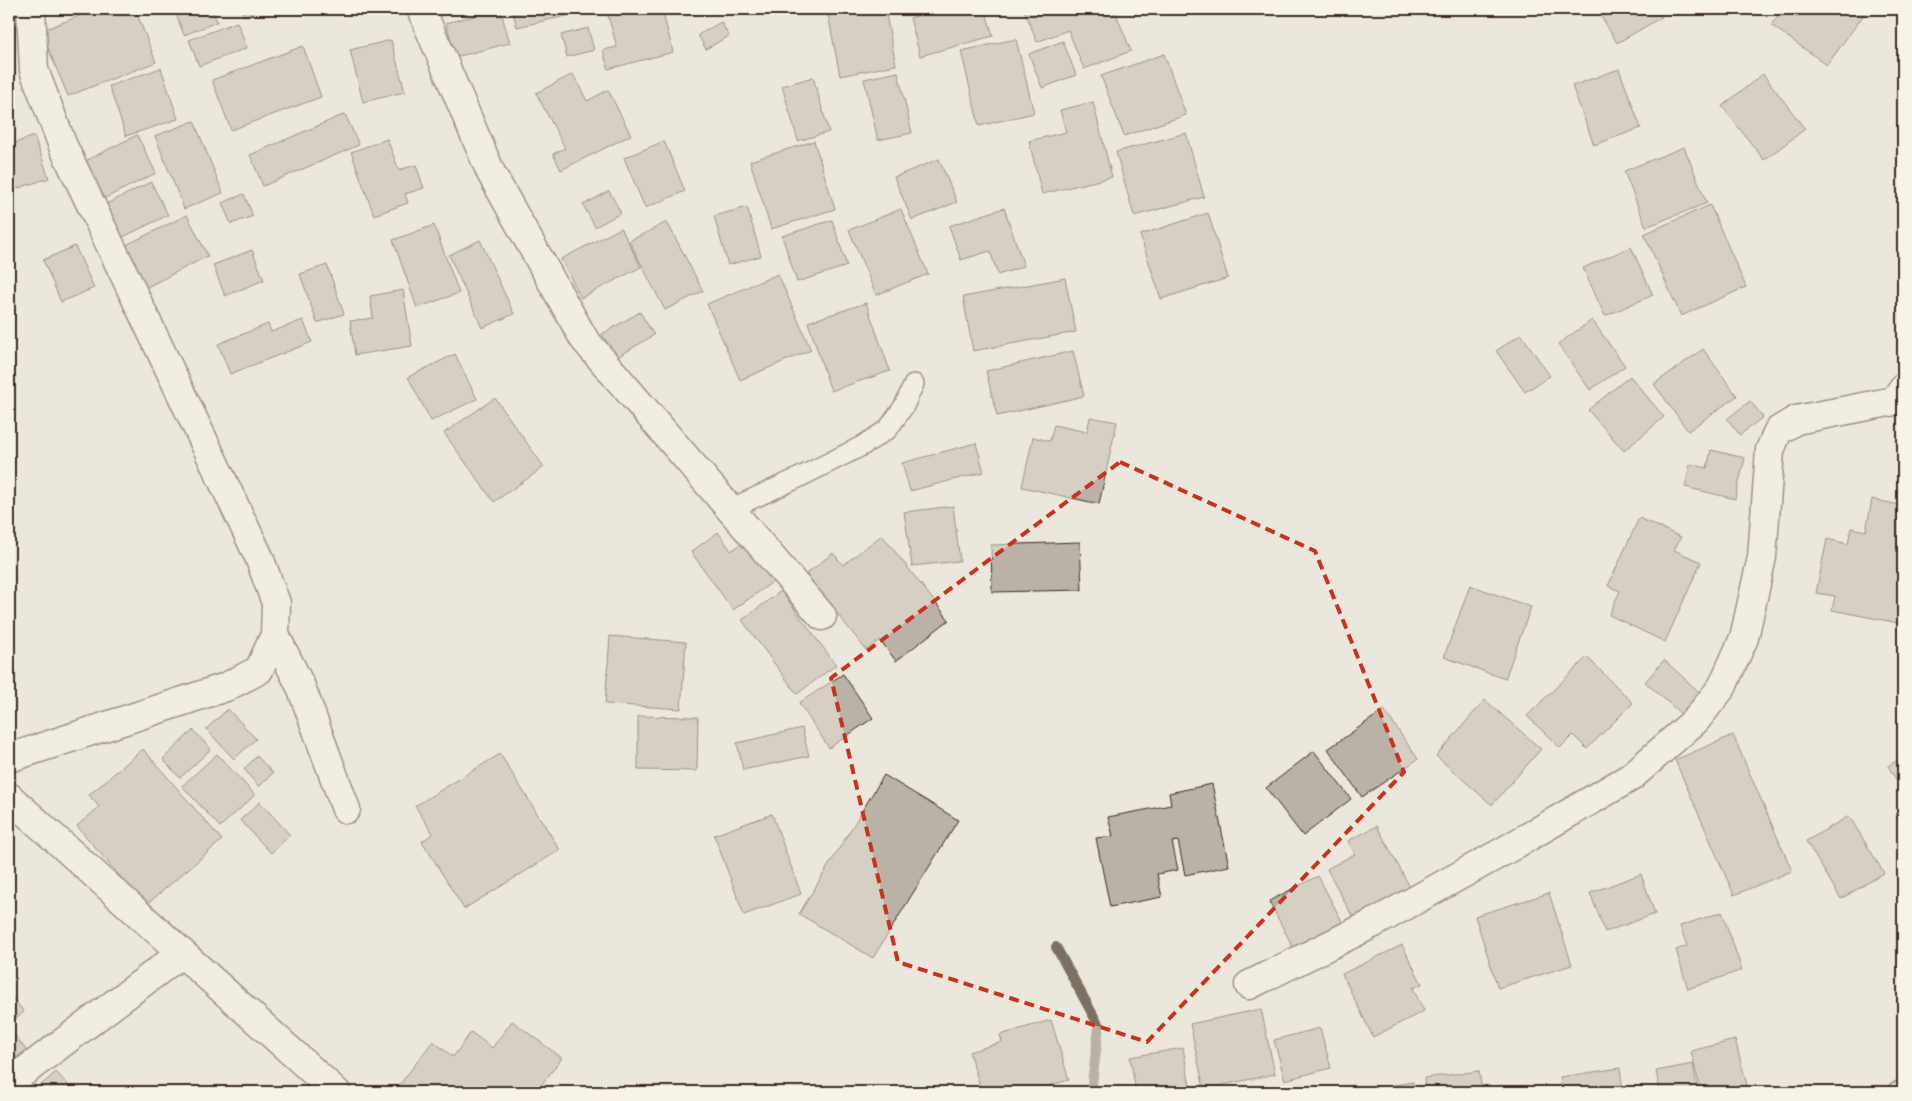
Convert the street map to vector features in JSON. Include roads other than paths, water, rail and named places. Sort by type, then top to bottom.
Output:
[{"type":"street","points":[[9,758],[226,687],[259,670],[275,636],[276,603],[258,557],[56,129],[34,70],[32,9]]},
{"type":"street","points":[[421,9],[491,173],[584,339],[822,616]]},
{"type":"street","points":[[1249,985],[1374,923],[1504,852],[1631,777],[1696,720],[1722,688],[1744,638],[1762,557],[1770,450],[1778,431],[1796,420],[1894,401],[1903,388]]},
{"type":"street","points":[[275,636],[301,687],[346,810]]},
{"type":"street","points":[[9,797],[336,1092]]},
{"type":"street","points":[[9,1083],[182,953]]},
{"type":"lane","points":[[730,509],[806,474],[862,446],[888,430],[904,406],[914,384]]},
{"type":"lane","points":[[1897,1092],[1903,1090]]},
{"type":"waterway","points":[[1056,947],[1099,1026],[1091,1092]]}]
